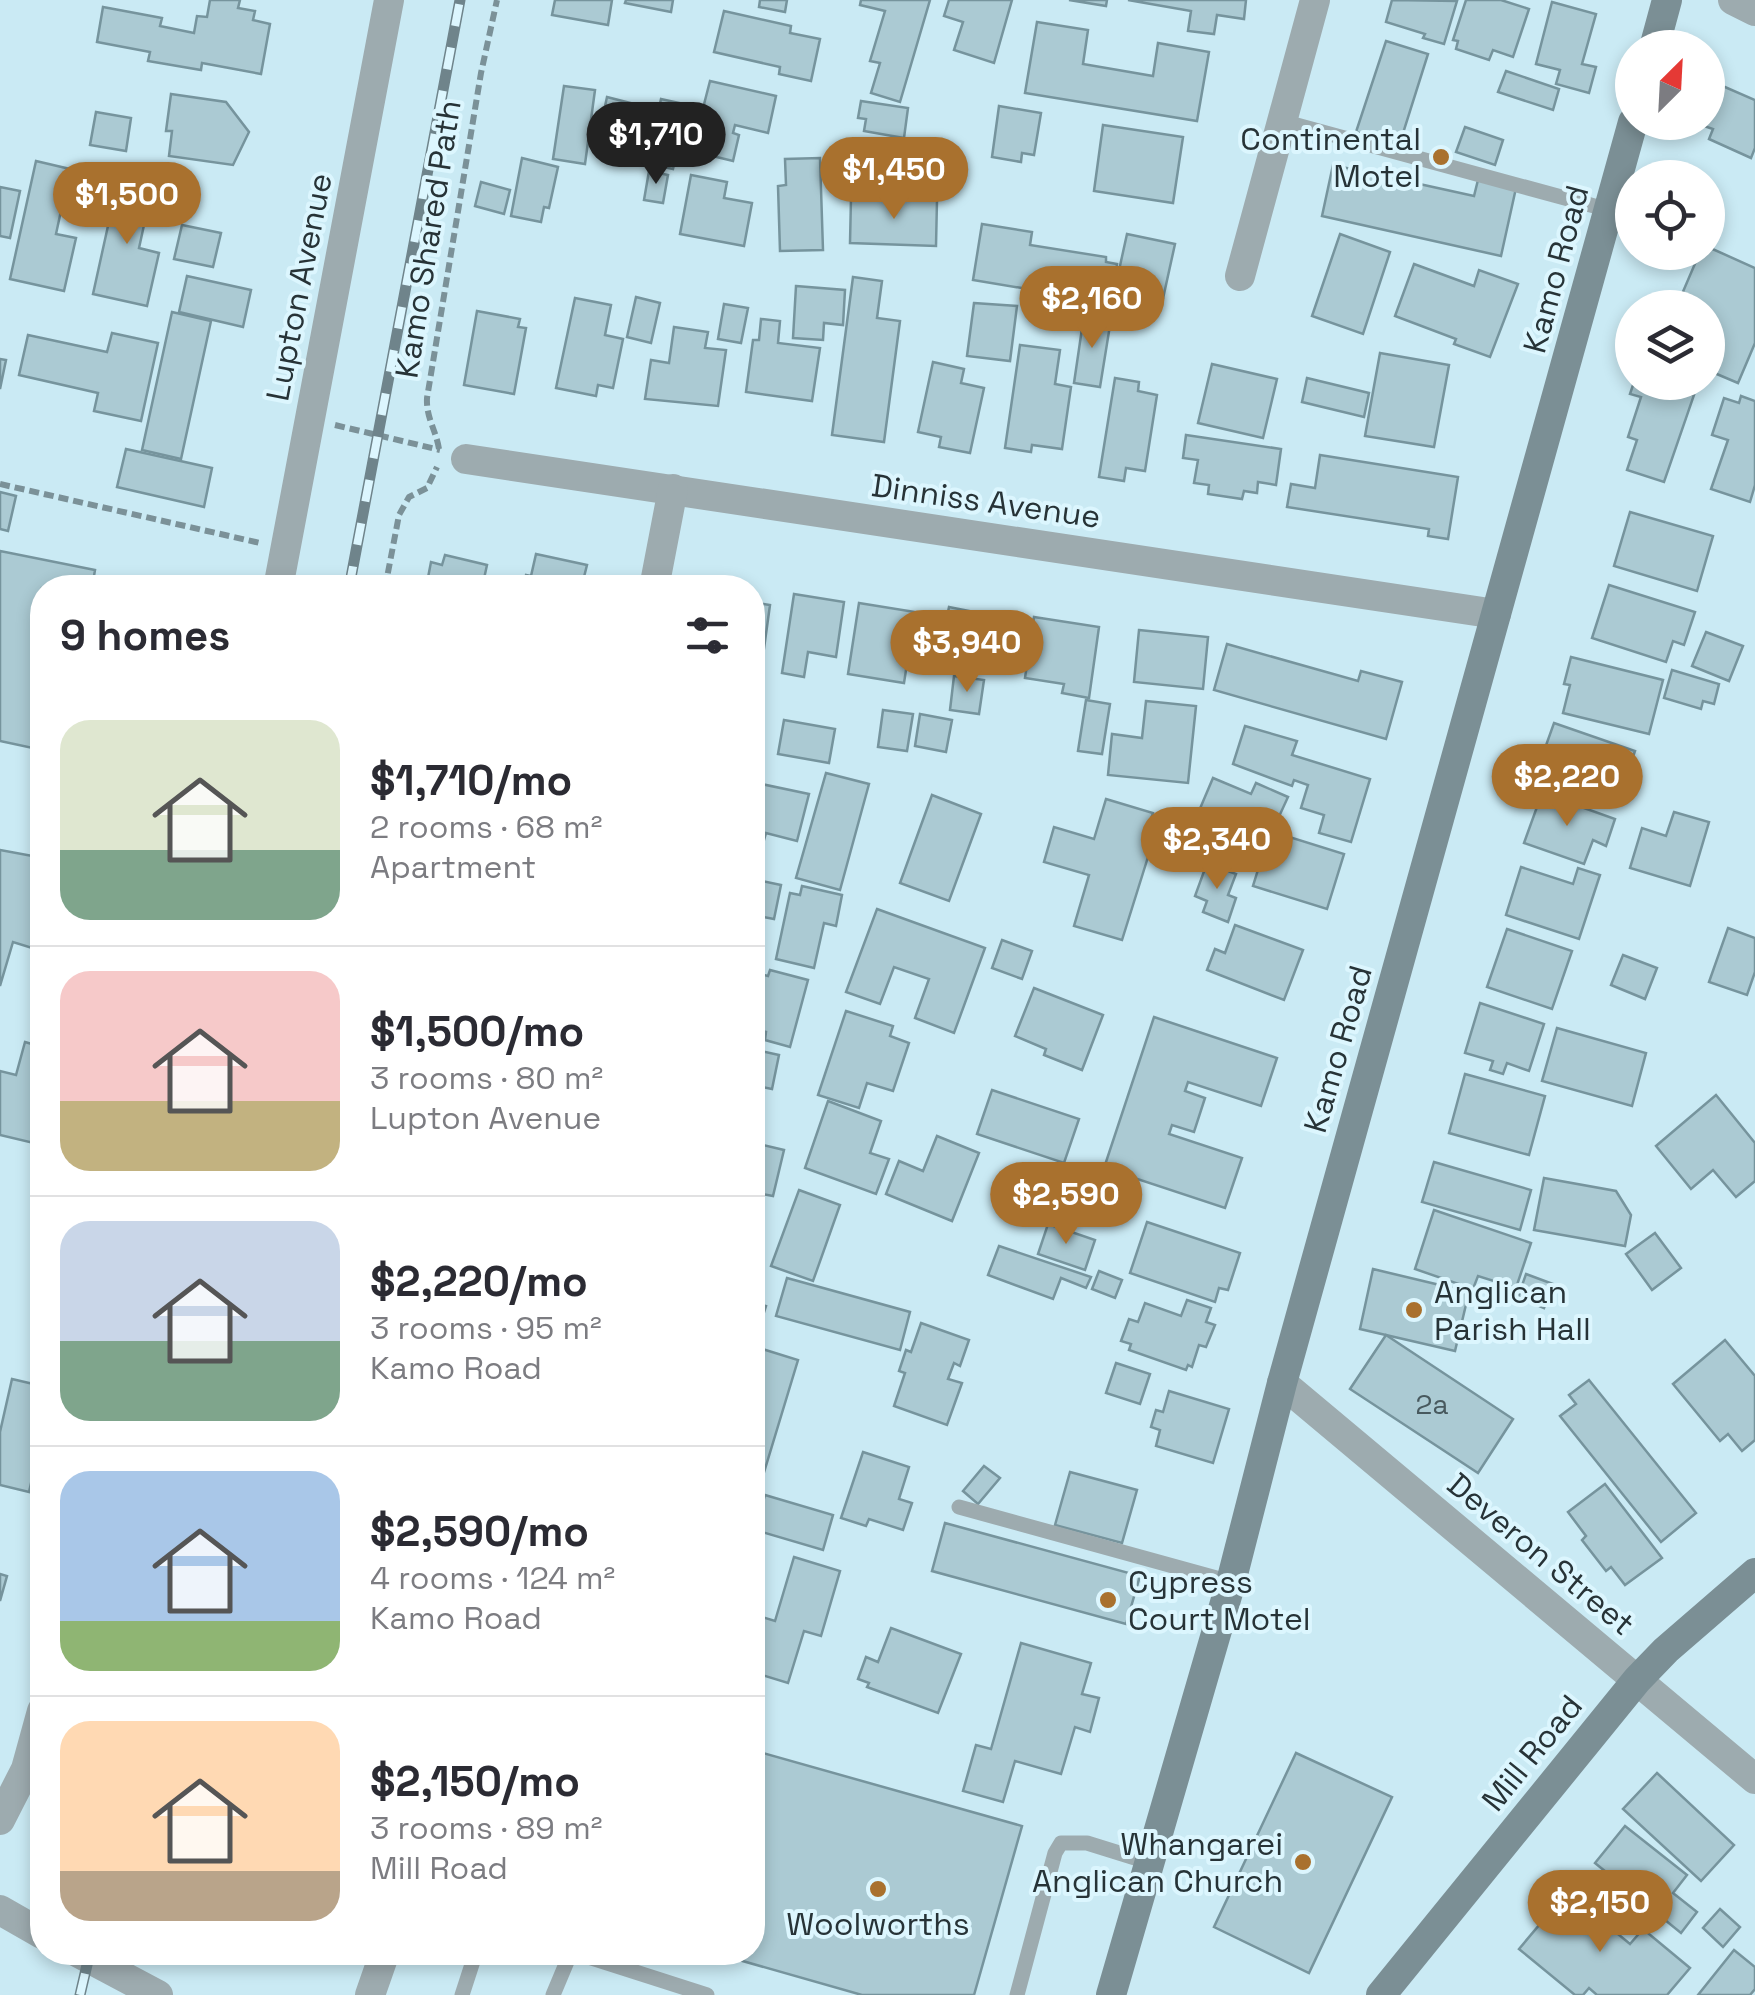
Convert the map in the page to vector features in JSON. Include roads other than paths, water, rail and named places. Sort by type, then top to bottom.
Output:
[{"type":"main road","points":[[1659,30],[1667,0]]},
{"type":"main road","name":"Kamo Road","points":[[1111,1995],[1231,1582],[1282,1383],[1628,140]]},
{"type":"main road","name":"Mill Road","points":[[1381,1995],[1638,1680],[1755,1573]]},
{"type":"street","name":"Lupton Avenue","points":[[280,575],[389,0]]},
{"type":"street","points":[[1240,276],[1315,0]]},
{"type":"street","points":[[1733,0],[1755,11]]},
{"type":"street","name":"Dinniss Avenue","points":[[452,454],[1496,614]]},
{"type":"street","points":[[656,575],[673,489]]},
{"type":"street","name":"Deveron Street","points":[[1282,1383],[1755,1779]]},
{"type":"street","points":[[0,1820],[30,1754]]},
{"type":"street","points":[[0,1910],[30,1927]]},
{"type":"street","points":[[101,1965],[158,1995]]},
{"type":"street","points":[[370,1995],[380,1965]]},
{"type":"lane","points":[[1282,122],[1609,210]]},
{"type":"lane","points":[[959,1506],[1231,1582]]},
{"type":"lane","points":[[1017,1995],[1061,1843],[1087,1843],[1148,1862]]},
{"type":"lane","points":[[462,1995],[472,1965]]},
{"type":"lane","points":[[552,1995],[566,1965]]},
{"type":"lane","points":[[613,1965],[707,1995]]},
{"type":"railway","points":[[351,575],[460,0]]},
{"type":"railway","points":[[80,1995],[87,1965]]},
{"type":"place","name":"Continental Motel","points":[[1441,157]]},
{"type":"place","name":"Anglican Parish Hall","points":[[1414,1310]]},
{"type":"place","name":"Cypress Court Motel","points":[[1108,1600]]},
{"type":"place","name":"Whangarei Anglican Church","points":[[1303,1862]]},
{"type":"place","name":"Woolworths","points":[[878,1889]]}]
